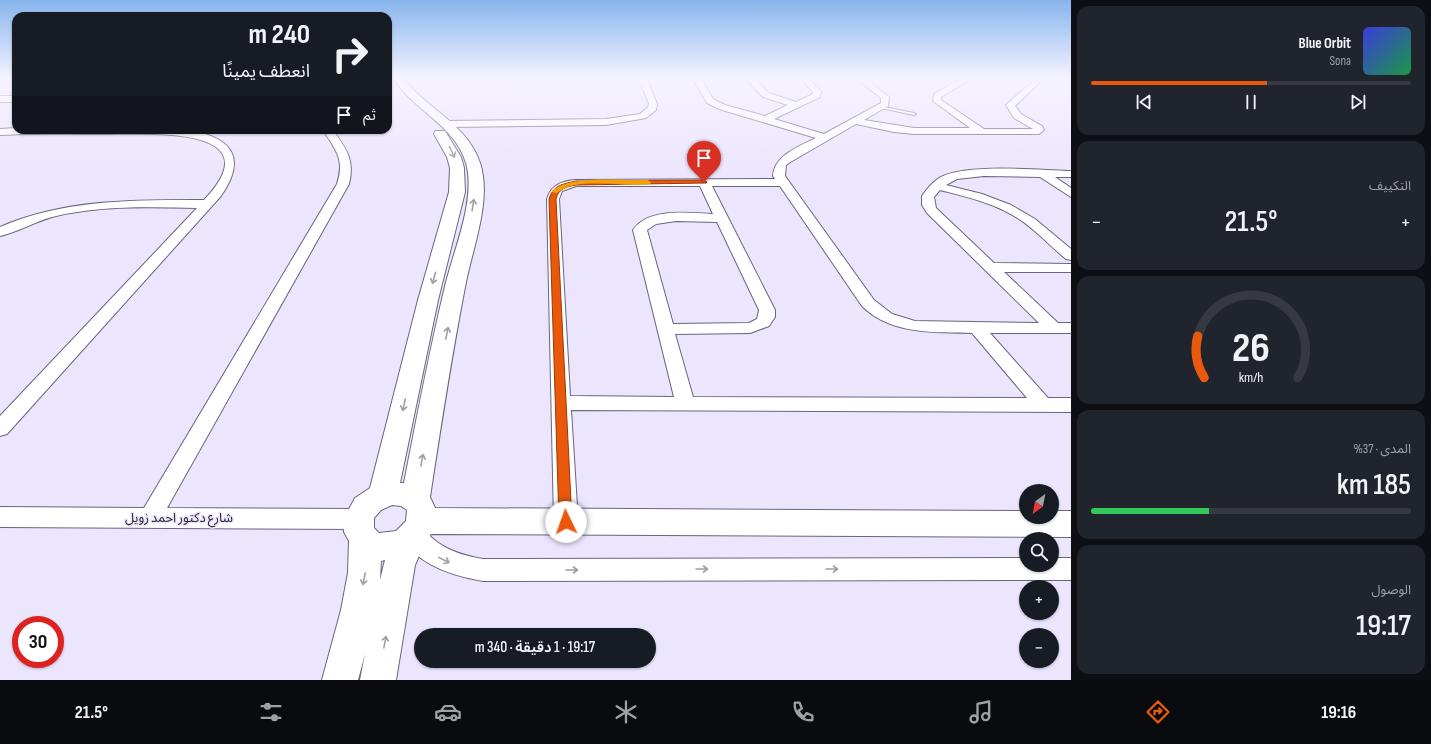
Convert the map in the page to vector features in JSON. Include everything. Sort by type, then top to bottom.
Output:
[{"type":"street","points":[[383,495],[428,300],[457,192],[458,180],[454,157],[443,138],[417,111]]},
{"type":"street","points":[[378,680],[399,565],[416,524],[475,194],[475,173],[470,156],[462,142],[431,111]]},
{"type":"street","points":[[445,124],[606,122],[643,116],[650,111]]},
{"type":"street","points":[[736,111],[825,137]]},
{"type":"street","points":[[765,120],[786,111]]},
{"type":"street","points":[[874,111],[794,154],[782,164],[779,169],[779,176],[868,303],[875,310],[900,322],[914,326],[1071,328]]},
{"type":"street","points":[[951,111],[982,132]]},
{"type":"street","points":[[857,120],[894,129],[914,131],[1031,132],[1039,130],[1013,111]]},
{"type":"street","points":[[0,132],[12,132]]},
{"type":"street","points":[[0,429],[207,204],[226,178],[229,163],[224,150],[201,136],[190,134]]},
{"type":"street","points":[[150,518],[343,184],[346,174],[346,158],[331,134]]},
{"type":"street","points":[[1054,328],[931,210],[927,201],[928,196],[948,178],[971,173],[1071,174]]},
{"type":"street","points":[[1043,174],[1071,192]]},
{"type":"street","points":[[666,329],[750,328],[765,321],[768,316],[767,310],[704,182]]},
{"type":"street","points":[[566,522],[560,403],[553,199],[555,192],[560,187],[576,183],[784,182]]},
{"type":"street","points":[[938,186],[992,201],[1013,210],[1071,256]]},
{"type":"street","points":[[0,232],[39,216],[91,205],[207,204]]},
{"type":"street","points":[[685,404],[640,230],[641,226],[648,221],[660,218],[722,218]]},
{"type":"street","points":[[990,267],[1071,268]]},
{"type":"street","points":[[977,328],[1043,405]]},
{"type":"street","points":[[560,403],[1071,405]]},
{"type":"street","points":[[340,680],[364,581],[366,554],[361,530],[364,507],[383,495],[400,493],[416,524],[423,546],[435,556],[449,563],[465,568],[482,570],[1071,569]]},
{"type":"street","name":"شارع دكتور احمد زويل","points":[[0,517],[150,518],[361,530]]},
{"type":"street","points":[[416,524],[566,522],[1071,524]]},
{"type":"street","points":[[361,530],[373,546],[386,548],[399,545],[416,524]]},
{"type":"lane","points":[[899,111],[914,114]]},
{"type":"slow traffic","points":[[554,192],[560,187],[576,183],[648,182]]},
{"type":"route","points":[[566,522],[560,394],[554,194],[560,187],[576,183],[704,182]]}]
